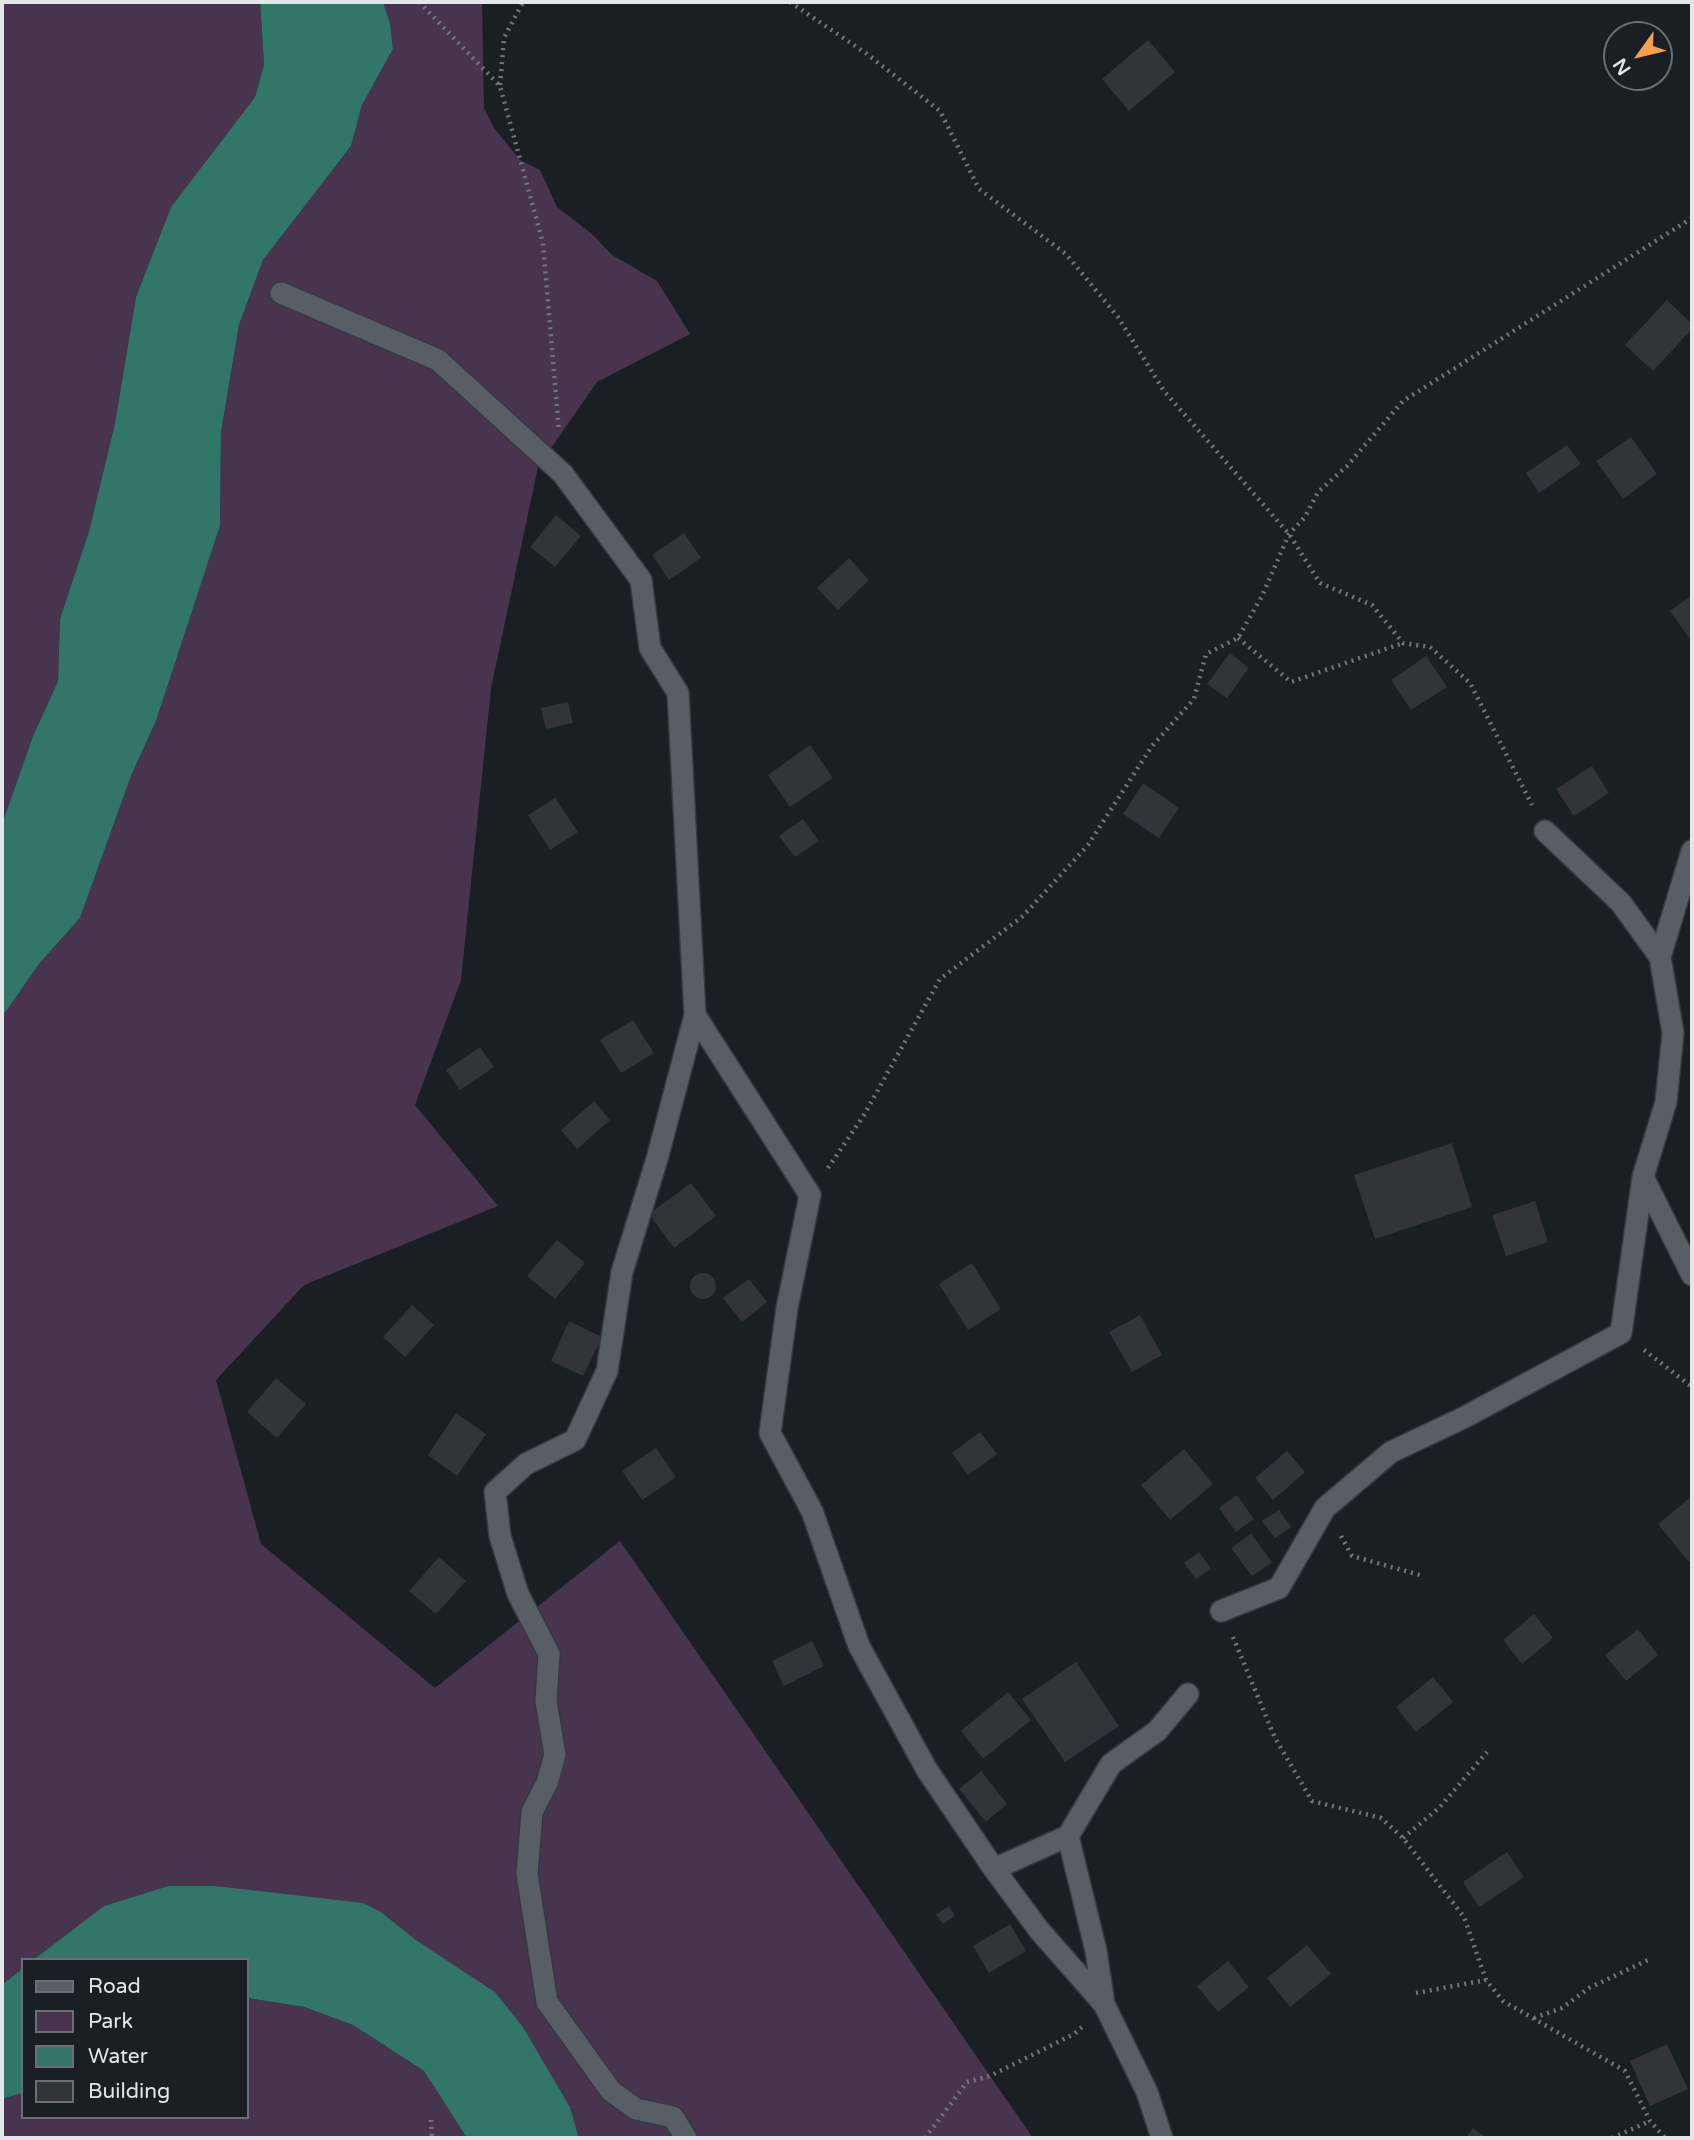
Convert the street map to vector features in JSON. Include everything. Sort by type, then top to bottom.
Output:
[{"type":"street","points":[[281,293],[438,360],[563,474],[641,580],[650,648],[678,693],[695,1015],[657,1159],[622,1272],[607,1371],[575,1440],[526,1464],[495,1492],[500,1536],[519,1594],[548,1654],[546,1701],[555,1755],[547,1783],[532,1812],[527,1874],[547,2002],[611,2091],[636,2109],[673,2117],[686,2138]]},
{"type":"street","points":[[1221,1611],[1279,1588],[1325,1508],[1391,1452],[1463,1419],[1621,1333],[1643,1177],[1666,1102],[1673,1032],[1660,957],[1622,903],[1545,831]]},
{"type":"street","points":[[1660,957],[1692,851]]},
{"type":"street","points":[[695,1015],[810,1195],[787,1308],[770,1433],[811,1511],[859,1646],[928,1770],[994,1869],[1039,1930],[1104,2004],[1147,2092],[1162,2138]]},
{"type":"street","points":[[1643,1177],[1692,1275]]},
{"type":"street","points":[[994,1869],[1069,1836],[1111,1764],[1157,1731],[1188,1694]]},
{"type":"street","points":[[1069,1836],[1096,1951],[1104,2004]]},
{"type":"path","points":[[419,2],[500,86]]},
{"type":"path","points":[[523,2],[503,38],[500,86],[543,243],[563,474]]},
{"type":"path","points":[[790,2],[867,54],[940,111],[979,189],[1066,254],[1118,317],[1164,391],[1289,534],[1320,583],[1372,605],[1403,643]]},
{"type":"path","points":[[810,1195],[864,1115],[940,979],[1023,916],[1088,845],[1152,746],[1195,699],[1206,654],[1238,638],[1262,596],[1289,534],[1305,517],[1318,492],[1347,466],[1403,401],[1692,218]]},
{"type":"path","points":[[1238,638],[1291,682],[1403,643],[1430,647],[1470,683],[1545,831]]},
{"type":"path","points":[[1621,1333],[1692,1387]]},
{"type":"path","points":[[1325,1508],[1352,1556],[1420,1575]]},
{"type":"path","points":[[1221,1611],[1275,1738],[1312,1801],[1381,1818],[1403,1838],[1464,1917],[1486,1980],[1503,2001],[1625,2071],[1650,2121],[1665,2138]]},
{"type":"path","points":[[1403,1838],[1439,1808],[1487,1752]]},
{"type":"path","points":[[1533,2019],[1562,2008],[1589,1988],[1648,1960]]},
{"type":"path","points":[[1416,1993],[1486,1980]]},
{"type":"path","points":[[925,2138],[967,2082],[990,2076],[1074,2034],[1104,2004]]},
{"type":"path","points":[[431,2120],[432,2138]]},
{"type":"path","points":[[1612,2138],[1650,2121]]},
{"type":"green space","points":[[2,2],[260,2],[264,65],[255,97],[171,207],[136,297],[115,423],[89,531],[60,619],[58,681],[33,736],[2,824]]},
{"type":"green space","points":[[383,2],[482,2],[484,108],[494,128],[520,160],[540,170],[557,207],[592,234],[612,255],[657,281],[690,334],[597,382],[538,467],[491,688],[461,980],[415,1105],[498,1206],[304,1285],[216,1380],[261,1544],[435,1688],[620,1541],[1033,2138],[579,2138],[570,2107],[523,2027],[495,1992],[416,1940],[381,1912],[215,1886],[168,1886],[104,1906],[36,1958],[21,1958],[21,1970],[2,1985],[2,1017],[39,964],[80,918],[131,776],[156,721],[220,526],[221,432],[239,325],[263,260],[351,146],[362,105],[393,49],[390,23]]},
{"type":"green space","points":[[248,1998],[304,2007],[353,2025],[424,2071],[467,2138],[2,2138],[2,2099],[21,2094],[21,2119],[248,2119]]},
{"type":"water","points":[[260,2],[383,2],[390,23],[393,49],[362,105],[351,146],[263,260],[239,325],[221,432],[220,526],[156,721],[131,776],[80,918],[39,964],[2,1017],[2,824],[33,736],[58,681],[60,619],[89,531],[115,423],[136,297],[171,207],[255,97],[264,65]]},
{"type":"water","points":[[168,1886],[215,1886],[363,1903],[381,1912],[416,1940],[495,1992],[523,2027],[570,2107],[579,2138],[467,2138],[424,2071],[353,2025],[304,2007],[248,1998],[248,1958],[36,1958],[104,1906]]},
{"type":"water","points":[[21,1970],[21,2094],[2,2099],[2,1985]]},
{"type":"building","points":[[1148,40],[1175,72],[1129,111],[1102,79]]},
{"type":"building","points":[[1667,300],[1692,324],[1692,329],[1653,371],[1625,345]]},
{"type":"building","points":[[1631,437],[1657,474],[1623,499],[1596,461]]},
{"type":"building","points":[[1567,445],[1581,464],[1539,493],[1526,473]]},
{"type":"building","points":[[556,515],[581,536],[555,567],[530,547]]},
{"type":"building","points":[[684,533],[701,558],[669,580],[652,555]]},
{"type":"building","points":[[849,558],[869,580],[838,610],[817,588]]},
{"type":"building","points":[[1692,595],[1692,642],[1670,611]]},
{"type":"building","points":[[1230,653],[1249,668],[1227,698],[1207,684]]},
{"type":"building","points":[[1426,656],[1447,687],[1411,710],[1391,680]]},
{"type":"building","points":[[568,702],[573,723],[546,729],[541,708]]},
{"type":"building","points":[[810,745],[833,778],[790,807],[768,775]]},
{"type":"building","points":[[1592,766],[1609,793],[1574,816],[1556,789]]},
{"type":"building","points":[[1143,783],[1179,808],[1159,838],[1123,814]]},
{"type":"building","points":[[555,798],[578,832],[550,850],[528,815]]},
{"type":"building","points":[[803,819],[819,841],[795,857],[779,836]]},
{"type":"building","points":[[633,1020],[654,1053],[621,1073],[600,1040]]},
{"type":"building","points":[[480,1047],[494,1067],[460,1090],[446,1070]]},
{"type":"building","points":[[594,1101],[610,1120],[577,1149],[561,1130]]},
{"type":"building","points":[[1452,1143],[1472,1207],[1375,1239],[1354,1175]]},
{"type":"building","points":[[691,1183],[716,1216],[674,1248],[649,1214]]},
{"type":"building","points":[[1535,1201],[1548,1242],[1506,1256],[1492,1215]]},
{"type":"building","points":[[557,1240],[585,1263],[555,1299],[527,1276]]},
{"type":"building","points":[[972,1263],[1001,1309],[968,1330],[939,1284]]},
{"type":"building","points":[[703,1273],[712,1277],[716,1286],[712,1295],[703,1299],[694,1295],[690,1286],[694,1277]]},
{"type":"building","points":[[749,1279],[767,1302],[742,1322],[723,1298]]},
{"type":"building","points":[[412,1305],[434,1325],[405,1357],[383,1337]]},
{"type":"building","points":[[1140,1315],[1162,1355],[1132,1372],[1109,1332]]},
{"type":"building","points":[[569,1321],[602,1337],[583,1376],[551,1361]]},
{"type":"building","points":[[276,1378],[306,1404],[277,1438],[247,1412]]},
{"type":"building","points":[[456,1413],[486,1434],[457,1476],[428,1455]]},
{"type":"building","points":[[980,1432],[997,1454],[968,1475],[952,1453]]},
{"type":"building","points":[[656,1448],[676,1477],[642,1500],[622,1471]]},
{"type":"building","points":[[1184,1449],[1213,1484],[1170,1520],[1141,1485]]},
{"type":"building","points":[[1287,1451],[1305,1472],[1273,1500],[1255,1478]]},
{"type":"building","points":[[1237,1495],[1254,1519],[1236,1532],[1219,1508]]},
{"type":"building","points":[[1692,1496],[1692,1559],[1689,1562],[1658,1524]]},
{"type":"building","points":[[1279,1510],[1291,1527],[1275,1538],[1262,1521]]},
{"type":"building","points":[[1251,1534],[1272,1562],[1252,1576],[1231,1548]]},
{"type":"building","points":[[1199,1552],[1211,1569],[1196,1579],[1184,1563]]},
{"type":"building","points":[[439,1557],[466,1581],[436,1614],[409,1591]]},
{"type":"building","points":[[1534,1614],[1553,1638],[1522,1664],[1503,1640]]},
{"type":"building","points":[[1638,1629],[1658,1655],[1626,1681],[1605,1655]]},
{"type":"building","points":[[812,1641],[824,1666],[784,1686],[772,1661]]},
{"type":"building","points":[[1076,1662],[1119,1726],[1065,1762],[1022,1699]]},
{"type":"building","points":[[1433,1677],[1453,1702],[1416,1732],[1396,1707]]},
{"type":"building","points":[[1008,1692],[1031,1720],[983,1759],[961,1731]]},
{"type":"building","points":[[981,1771],[1007,1804],[986,1822],[959,1789]]},
{"type":"building","points":[[1507,1852],[1524,1877],[1479,1907],[1463,1882]]},
{"type":"building","points":[[949,1906],[955,1916],[943,1924],[936,1915]]},
{"type":"building","points":[[1010,1924],[1026,1951],[989,1973],[973,1946]]},
{"type":"building","points":[[1307,1945],[1331,1974],[1290,2007],[1267,1978]]},
{"type":"building","points":[[1228,1961],[1249,1987],[1218,2012],[1197,1986]]},
{"type":"building","points":[[1667,2044],[1688,2089],[1650,2106],[1630,2061]]},
{"type":"building","points":[[1473,2128],[1486,2138],[1466,2138]]}]
